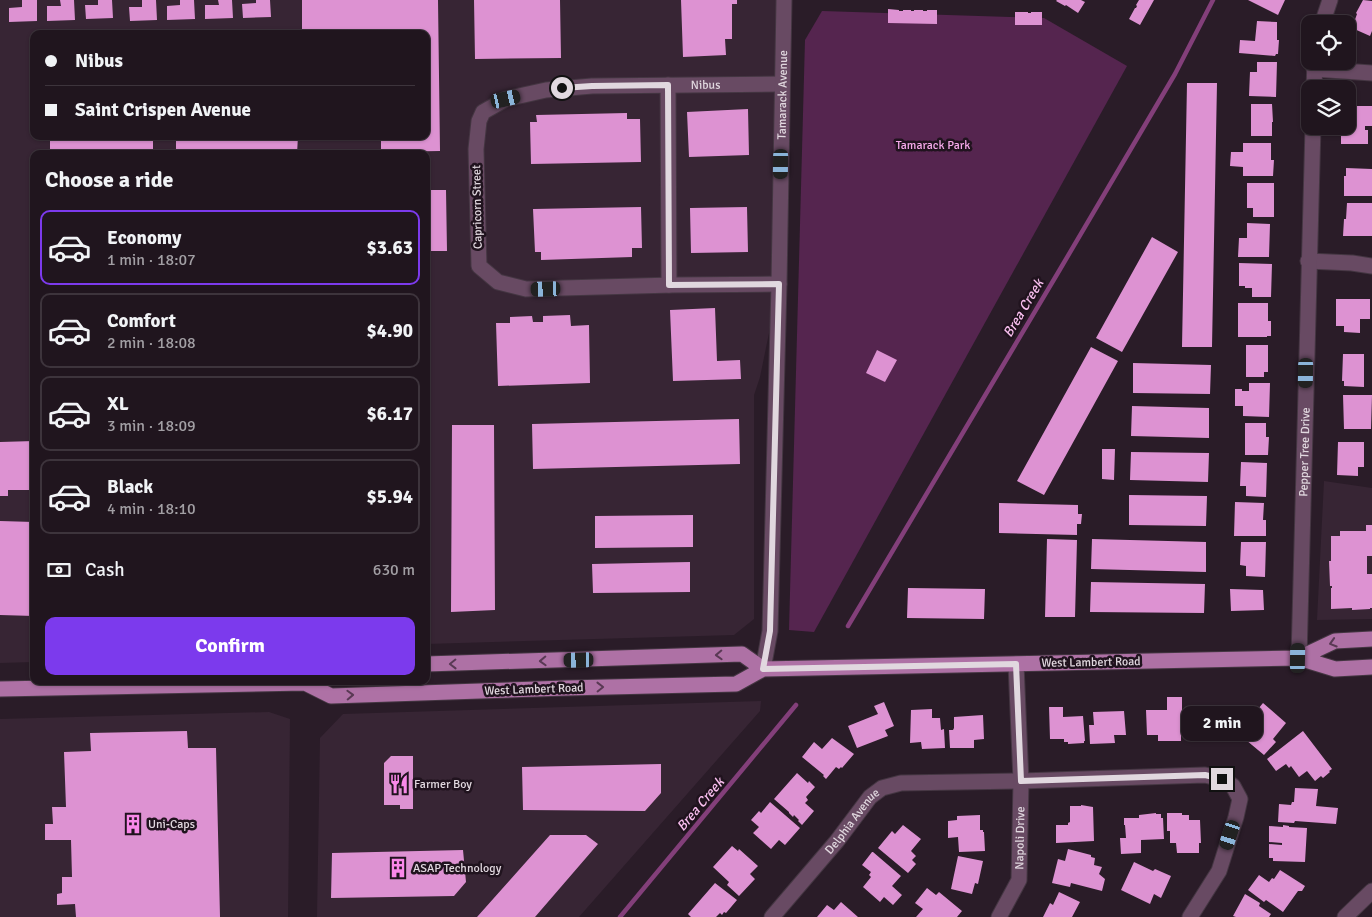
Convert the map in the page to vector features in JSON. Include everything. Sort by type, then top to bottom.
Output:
[{"type":"main road","name":"West Lambert Road","points":[[1298,658],[1335,641],[1372,640]]},
{"type":"main road","points":[[430,664],[742,654],[763,669]]},
{"type":"main road","name":"West Lambert Road","points":[[311,685],[331,696],[736,684],[763,669],[1298,658],[1335,669],[1372,667]]},
{"type":"main road","name":"West Lambert Road","points":[[0,689],[175,685]]},
{"type":"street","name":"Tamarack Avenue","points":[[763,669],[770,631],[784,0]]},
{"type":"street","points":[[1325,15],[1330,0]]},
{"type":"street","points":[[1356,70],[1372,73]]},
{"type":"street","name":"Nibus","points":[[483,112],[506,99],[546,90],[592,86],[782,84]]},
{"type":"street","points":[[668,85],[669,285]]},
{"type":"street","name":"Capricorn Street","points":[[483,112],[478,121],[476,149],[478,266],[498,282],[526,290],[669,285],[779,284]]},
{"type":"street","name":"Pepper Tree Drive","points":[[1298,658],[1313,135]]},
{"type":"street","points":[[1308,261],[1372,266]]},
{"type":"street","name":"Napoli Drive","points":[[999,917],[1019,880],[1021,781],[1016,664]]},
{"type":"street","name":"Delphia Avenue","points":[[772,917],[837,841],[870,797],[882,788],[901,782],[1021,781],[1205,775],[1222,779],[1233,786],[1240,799],[1219,871],[1190,917]]},
{"type":"street","points":[[1347,917],[1372,891]]},
{"type":"shaded area","points":[[0,0],[780,0],[779,284],[760,377],[754,395],[754,619],[734,635],[430,644],[430,150],[30,150],[30,662],[0,663]]},
{"type":"shaded area","points":[[1324,481],[1372,488],[1372,619],[1317,620]]},
{"type":"shaded area","points":[[761,701],[760,711],[579,917],[317,917],[320,738],[343,714]]},
{"type":"shaded area","points":[[269,712],[290,719],[288,917],[0,917],[0,719]]},
{"type":"green space","name":"Tamarack Park","points":[[822,11],[1044,18],[1127,66],[814,632],[789,630],[805,40]]},
{"type":"building","points":[[22,0],[37,0],[37,21],[9,22],[9,8],[22,7]]},
{"type":"building","points":[[60,0],[74,0],[75,20],[47,21],[47,6],[61,6]]},
{"type":"building","points":[[98,0],[112,0],[113,18],[86,19],[85,5],[98,5]]},
{"type":"building","points":[[142,0],[156,0],[157,20],[130,21],[129,7],[142,7]]},
{"type":"building","points":[[180,0],[194,0],[195,19],[167,20],[167,6],[180,5]]},
{"type":"building","points":[[218,0],[232,0],[233,18],[205,19],[205,5],[219,5]]},
{"type":"building","points":[[256,0],[270,0],[271,17],[243,18],[242,4],[256,3]]},
{"type":"building","points":[[302,0],[438,0],[440,151],[381,150],[381,140],[430,140],[430,30],[302,30]]},
{"type":"building","points":[[474,0],[560,0],[561,58],[475,59]]},
{"type":"building","points":[[681,0],[737,0],[737,4],[732,4],[732,39],[725,39],[726,55],[683,57]]},
{"type":"building","points":[[1057,0],[1081,0],[1085,2],[1078,13]]},
{"type":"building","points":[[1139,0],[1154,0],[1140,25],[1129,19]]},
{"type":"building","points":[[1248,0],[1285,0],[1278,15]]},
{"type":"building","points":[[1363,0],[1372,1],[1372,31],[1370,36],[1356,30],[1356,13]]},
{"type":"building","points":[[888,9],[899,11],[937,10],[937,24],[888,23]]},
{"type":"building","points":[[1015,12],[1042,12],[1042,25],[1015,25]]},
{"type":"building","points":[[1257,21],[1277,22],[1277,40],[1279,40],[1278,54],[1275,56],[1239,53],[1240,40],[1255,41]]},
{"type":"building","points":[[1257,62],[1277,62],[1276,97],[1249,96],[1250,72],[1257,72]]},
{"type":"building","points":[[1187,83],[1217,83],[1212,347],[1182,347]]},
{"type":"building","points":[[1251,104],[1272,104],[1272,136],[1251,136]]},
{"type":"building","points":[[1356,106],[1372,106],[1372,126],[1365,126],[1365,130],[1368,130],[1368,144],[1341,144],[1341,135],[1356,135]]},
{"type":"building","points":[[748,109],[749,155],[689,157],[687,112]]},
{"type":"building","points":[[627,113],[627,119],[640,119],[641,162],[531,164],[530,122],[537,122],[536,115]]},
{"type":"building","points":[[50,140],[153,140],[153,150],[50,150]]},
{"type":"building","points":[[176,140],[298,140],[297,150],[176,150]]},
{"type":"building","points":[[1243,143],[1271,143],[1271,160],[1274,160],[1273,176],[1243,176],[1243,167],[1230,166],[1231,152],[1243,152]]},
{"type":"building","points":[[1346,168],[1372,169],[1372,196],[1344,196]]},
{"type":"building","points":[[1247,183],[1274,183],[1274,217],[1253,217],[1253,208],[1247,208]]},
{"type":"building","points":[[430,190],[446,190],[447,251],[430,251]]},
{"type":"building","points":[[1347,203],[1372,203],[1372,236],[1343,236]]},
{"type":"building","points":[[641,207],[642,248],[632,248],[632,257],[541,260],[541,252],[535,252],[533,209]]},
{"type":"building","points":[[747,207],[748,252],[691,253],[690,208]]},
{"type":"building","points":[[1247,223],[1270,224],[1269,257],[1238,257],[1239,238],[1247,238]]},
{"type":"building","points":[[1152,237],[1178,252],[1122,352],[1096,338]]},
{"type":"building","points":[[1239,263],[1272,264],[1271,297],[1252,297],[1252,288],[1239,286]]},
{"type":"building","points":[[1336,299],[1370,299],[1370,319],[1360,319],[1360,333],[1344,332],[1344,326],[1336,326]]},
{"type":"building","points":[[1238,303],[1268,303],[1268,321],[1271,321],[1271,336],[1238,337]]},
{"type":"building","points":[[715,308],[717,361],[740,360],[741,379],[673,381],[670,310]]},
{"type":"building","points":[[570,315],[571,326],[589,325],[590,383],[498,386],[496,323],[510,323],[510,317],[532,316],[533,322],[543,322],[543,316]]},
{"type":"building","points":[[1246,345],[1268,345],[1268,372],[1264,372],[1264,377],[1246,377]]},
{"type":"building","points":[[1091,347],[1118,361],[1044,495],[1017,481]]},
{"type":"building","points":[[877,350],[897,360],[885,382],[866,373]]},
{"type":"building","points":[[1343,354],[1364,354],[1364,387],[1344,386],[1344,381],[1342,381]]},
{"type":"building","points":[[1133,363],[1211,365],[1210,394],[1133,393]]},
{"type":"building","points":[[1249,383],[1270,383],[1269,417],[1243,416],[1243,406],[1235,406],[1235,389],[1249,391]]},
{"type":"building","points":[[1343,395],[1372,395],[1371,429],[1344,429]]},
{"type":"building","points":[[1132,406],[1209,408],[1209,438],[1131,436]]},
{"type":"building","points":[[739,419],[740,464],[533,469],[532,424]]},
{"type":"building","points":[[1245,423],[1266,423],[1266,437],[1269,437],[1268,455],[1245,455]]},
{"type":"building","points":[[452,425],[494,425],[495,610],[451,612]]},
{"type":"building","points":[[30,441],[30,490],[8,490],[8,496],[0,496],[0,442]]},
{"type":"building","points":[[1338,442],[1364,442],[1364,467],[1358,467],[1358,476],[1337,475]]},
{"type":"building","points":[[1102,449],[1115,449],[1114,480],[1102,479]]},
{"type":"building","points":[[1131,452],[1209,453],[1208,482],[1130,480]]},
{"type":"building","points":[[1241,462],[1267,463],[1266,497],[1246,496],[1246,486],[1240,486]]},
{"type":"building","points":[[1129,495],[1207,496],[1206,526],[1129,525]]},
{"type":"building","points":[[1235,502],[1264,503],[1263,520],[1266,520],[1266,536],[1234,536]]},
{"type":"building","points":[[999,503],[1078,505],[1078,514],[1082,514],[1081,524],[1077,524],[1077,535],[999,533]]},
{"type":"building","points":[[693,515],[693,547],[595,548],[595,516]]},
{"type":"building","points":[[0,521],[30,522],[30,616],[0,615]]},
{"type":"building","points":[[1366,525],[1372,525],[1372,556],[1367,556],[1367,574],[1372,574],[1372,608],[1352,610],[1352,608],[1331,609],[1332,586],[1330,586],[1329,561],[1331,561],[1331,536],[1340,536],[1340,531],[1366,531]]},
{"type":"building","points":[[1047,539],[1077,540],[1075,617],[1045,617]]},
{"type":"building","points":[[1092,539],[1206,542],[1206,572],[1091,569]]},
{"type":"building","points":[[1241,542],[1266,542],[1265,577],[1246,576],[1246,566],[1240,565]]},
{"type":"building","points":[[690,562],[690,592],[593,593],[592,564]]},
{"type":"building","points":[[1091,582],[1205,584],[1204,613],[1090,612]]},
{"type":"building","points":[[908,588],[985,589],[984,619],[907,618]]},
{"type":"building","points":[[1230,589],[1263,590],[1264,610],[1231,611]]},
{"type":"building","points":[[1167,697],[1182,697],[1181,741],[1158,741],[1158,735],[1147,735],[1146,710],[1167,710]]},
{"type":"building","points":[[884,702],[894,726],[885,730],[888,736],[857,748],[848,726],[878,714],[874,706]]},
{"type":"building","points":[[1263,703],[1286,723],[1273,739],[1276,742],[1264,755],[1246,740],[1251,735],[1243,727]]},
{"type":"building","points":[[1049,707],[1063,707],[1063,717],[1083,716],[1084,743],[1068,744],[1068,742],[1064,742],[1064,739],[1050,739]]},
{"type":"building","points":[[1221,707],[1223,730],[1210,730],[1210,734],[1187,734],[1188,708]]},
{"type":"building","points":[[932,709],[932,718],[940,718],[941,730],[944,729],[945,748],[922,749],[921,742],[910,743],[911,710]]},
{"type":"building","points":[[1124,711],[1126,735],[1114,735],[1115,743],[1090,744],[1089,725],[1094,725],[1093,712]]},
{"type":"building","points":[[983,715],[984,739],[974,740],[974,748],[950,748],[949,730],[954,728],[954,717]]},
{"type":"building","name":"Uni-Caps","points":[[187,731],[188,748],[216,748],[220,917],[76,917],[75,904],[57,905],[57,894],[62,893],[62,877],[72,877],[71,840],[45,840],[45,824],[53,824],[52,807],[66,807],[64,752],[91,751],[90,733]]},
{"type":"building","points":[[1303,731],[1332,769],[1323,778],[1321,776],[1315,781],[1307,771],[1299,777],[1291,766],[1289,768],[1286,764],[1276,771],[1267,759]]},
{"type":"building","points":[[832,738],[854,754],[842,768],[836,767],[826,779],[824,775],[802,757],[814,742],[822,749]]},
{"type":"building","name":"Farmer Boy","points":[[391,756],[413,756],[413,809],[400,809],[400,805],[384,805],[384,763]]},
{"type":"building","points":[[661,764],[661,793],[645,811],[523,810],[522,767]]},
{"type":"building","points":[[797,773],[815,787],[806,797],[808,800],[805,803],[814,811],[802,825],[794,815],[793,817],[774,799]]},
{"type":"building","points":[[1295,788],[1318,789],[1316,806],[1338,808],[1336,824],[1295,821],[1294,823],[1278,822],[1279,804],[1291,805],[1294,802]]},
{"type":"building","points":[[770,802],[800,828],[785,845],[779,840],[771,849],[753,833],[759,827],[751,820],[759,811],[761,813]]},
{"type":"building","points":[[1070,806],[1093,807],[1094,841],[1056,843],[1056,825],[1068,825],[1070,822]]},
{"type":"building","points":[[1167,813],[1182,813],[1182,815],[1189,815],[1189,820],[1200,820],[1201,843],[1199,843],[1199,853],[1177,853],[1176,843],[1170,843],[1170,831],[1167,831]]},
{"type":"building","points":[[1161,814],[1161,818],[1163,818],[1164,839],[1141,840],[1141,853],[1121,854],[1120,838],[1126,838],[1124,818],[1139,818],[1139,815]]},
{"type":"building","points":[[980,815],[980,830],[984,832],[985,851],[959,852],[958,837],[948,838],[948,821],[957,820],[957,816]]},
{"type":"building","points":[[903,825],[921,839],[911,851],[916,856],[912,860],[916,864],[908,873],[878,848],[892,831],[895,834]]},
{"type":"building","points":[[1283,825],[1307,828],[1305,862],[1273,861],[1273,858],[1269,858],[1269,844],[1282,845],[1282,843],[1269,842],[1269,826],[1283,827]]},
{"type":"building","points":[[550,835],[586,835],[598,844],[535,917],[477,917]]},
{"type":"building","points":[[732,846],[738,851],[739,849],[758,866],[750,874],[755,879],[739,896],[727,885],[729,882],[713,867]]},
{"type":"building","points":[[1068,849],[1091,855],[1091,857],[1095,858],[1094,865],[1102,867],[1099,874],[1105,879],[1102,891],[1071,883],[1070,887],[1052,883],[1058,859],[1065,861]]},
{"type":"building","name":"ASAP Technology","points":[[463,850],[466,882],[454,896],[331,898],[332,853]]},
{"type":"building","points":[[872,852],[901,876],[892,886],[902,895],[893,905],[884,897],[880,902],[863,887],[871,877],[869,875],[871,872],[862,865]]},
{"type":"building","points":[[958,856],[983,861],[978,884],[975,883],[972,894],[951,889]]},
{"type":"building","points":[[1134,862],[1153,871],[1155,869],[1171,876],[1161,898],[1154,894],[1150,904],[1121,890]]},
{"type":"building","points":[[1280,870],[1305,886],[1302,891],[1298,891],[1283,912],[1266,900],[1264,902],[1248,890],[1259,875],[1269,882],[1272,878],[1274,879]]},
{"type":"building","points":[[715,883],[737,900],[722,915],[720,913],[716,917],[691,917],[688,914]]},
{"type":"building","points":[[927,888],[936,895],[939,892],[962,911],[957,917],[916,917],[923,909],[915,903]]},
{"type":"building","points":[[1059,892],[1080,902],[1072,917],[1043,917],[1050,903],[1053,905]]},
{"type":"building","points":[[1245,894],[1260,903],[1259,906],[1271,914],[1269,917],[1233,916]]},
{"type":"building","points":[[841,902],[858,917],[817,917],[827,905],[834,910]]},
{"type":"waterway","name":"Brea Creek","points":[[848,626],[1175,74],[1213,0]]},
{"type":"waterway","name":"Brea Creek","points":[[620,917],[796,705]]},
{"type":"place","name":"Farmer Boy","points":[[399,784]]},
{"type":"place","name":"Uni-Caps","points":[[133,824]]},
{"type":"place","name":"ASAP Technology","points":[[398,868]]},
{"type":"route","points":[[562,88],[668,85],[670,184],[669,285],[779,284],[770,631],[763,669],[1016,664],[1021,781],[1205,775],[1222,779]]}]
